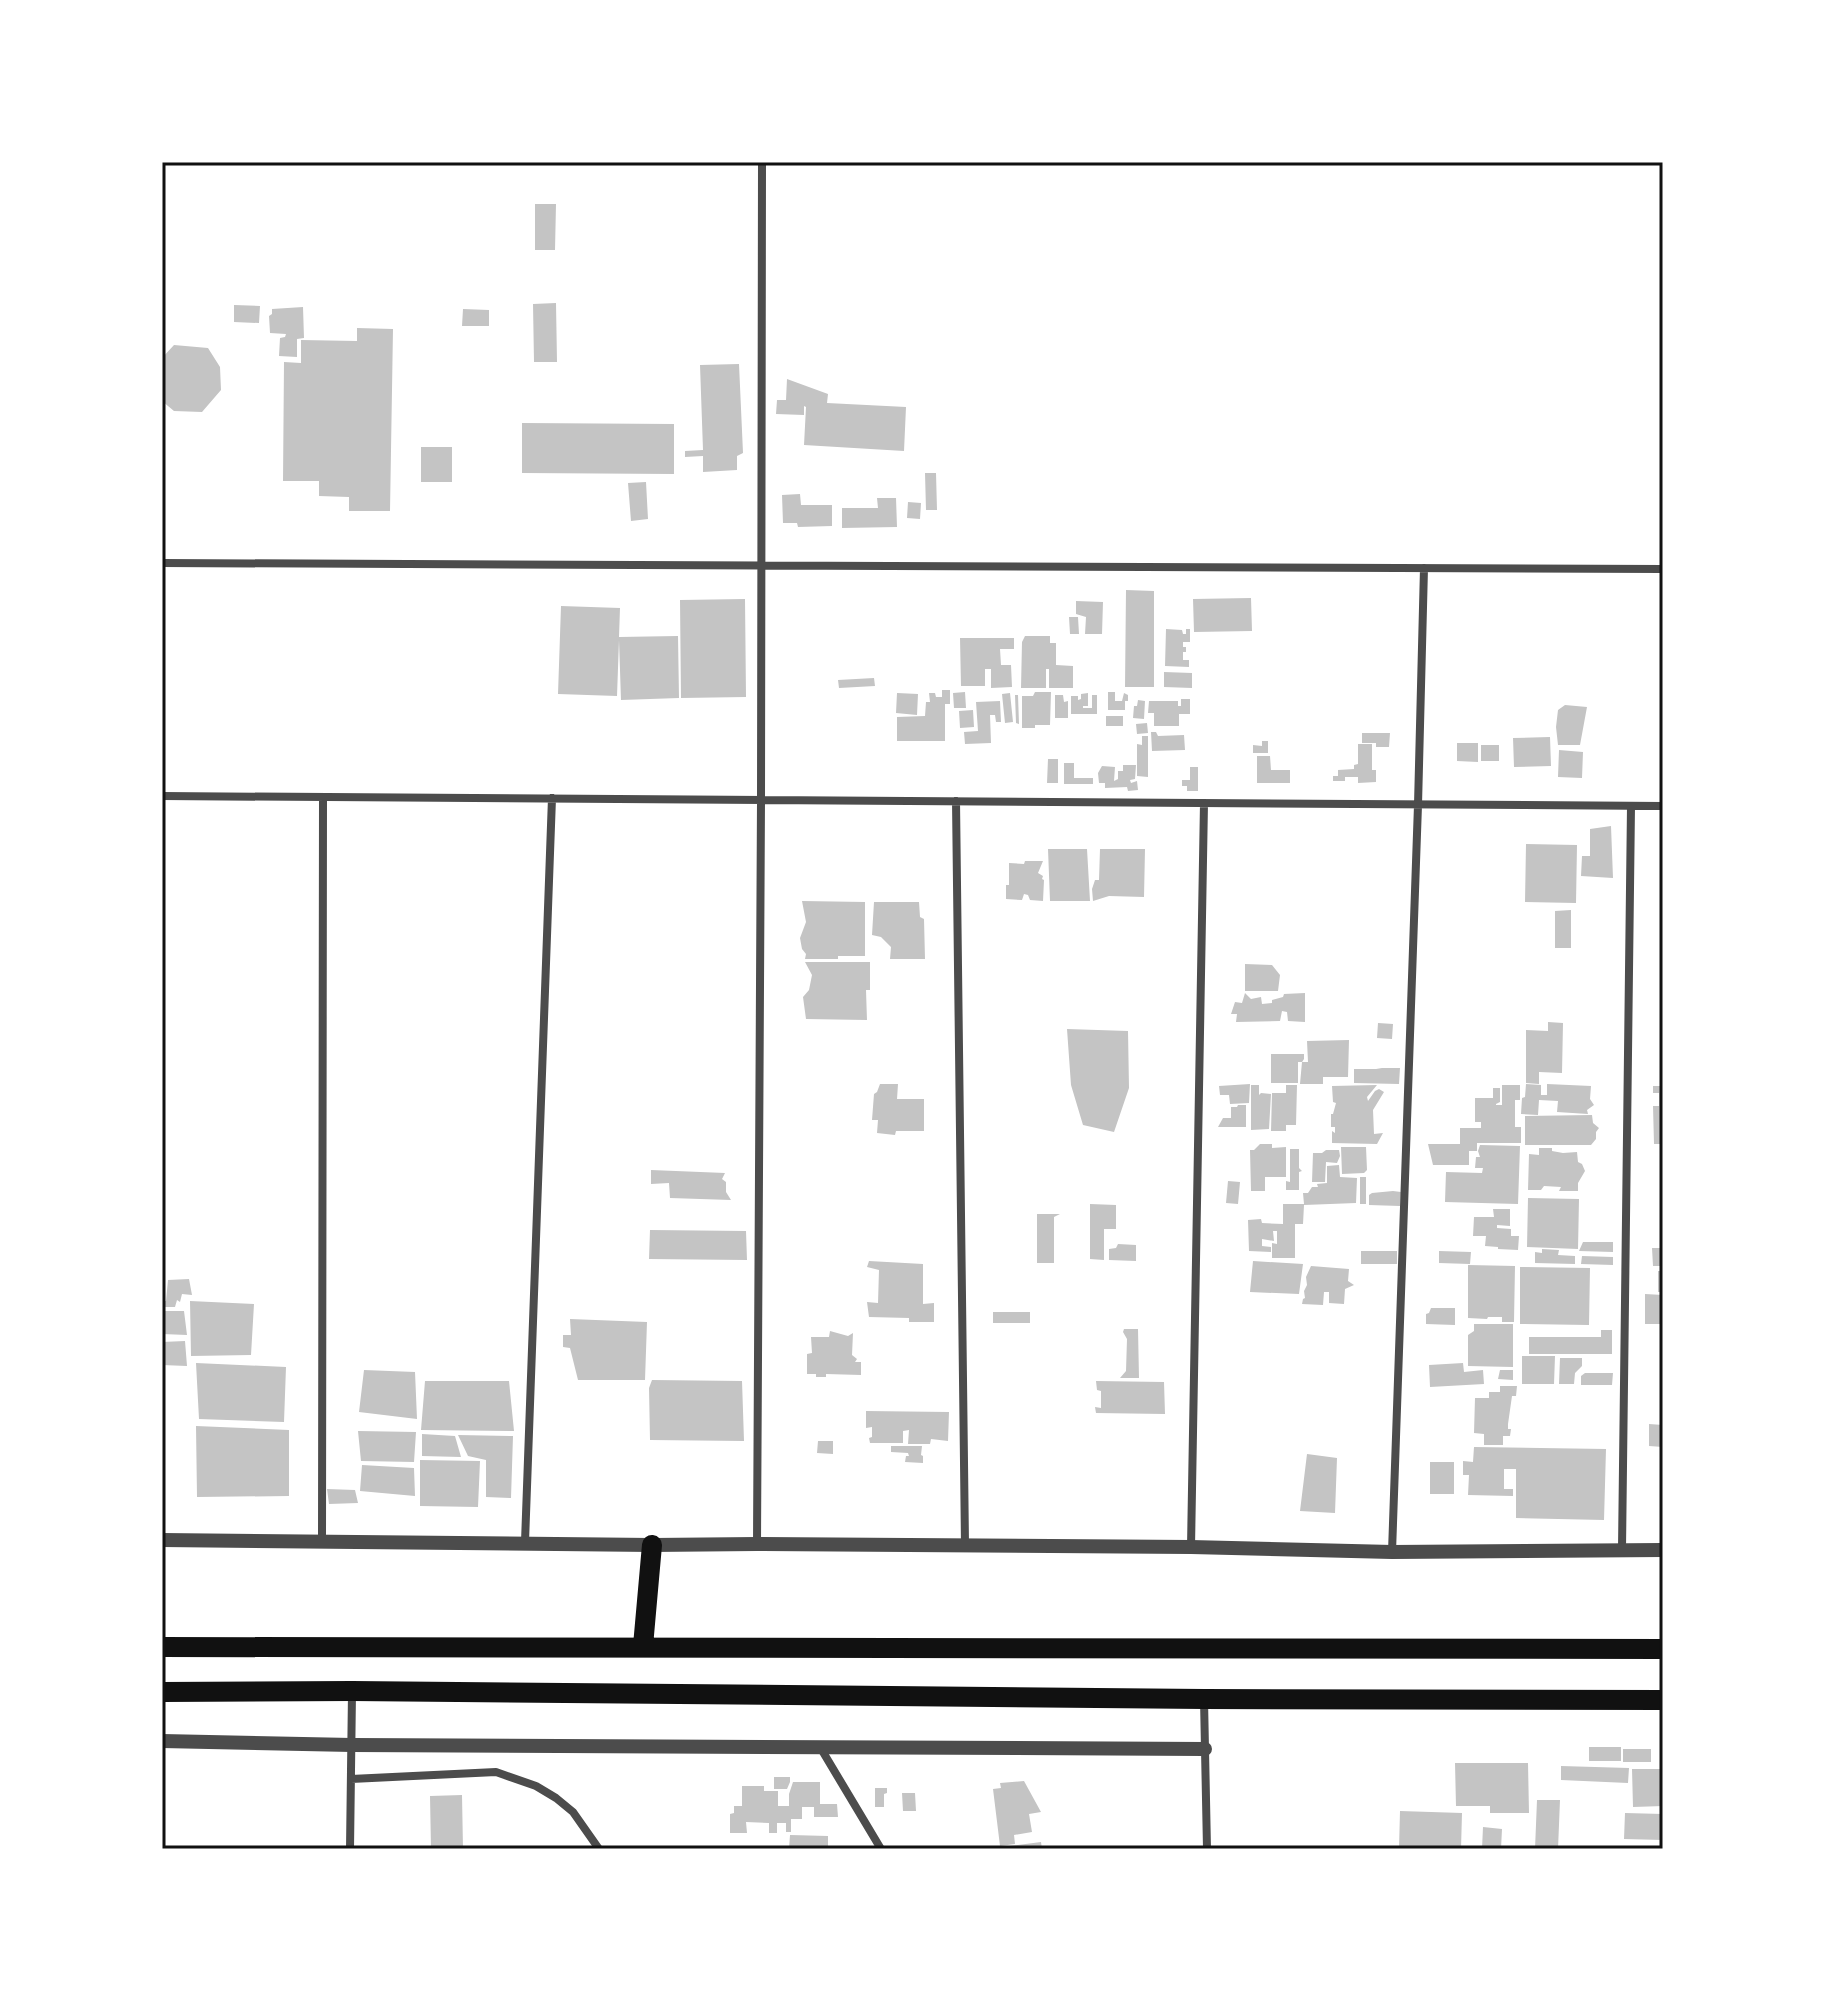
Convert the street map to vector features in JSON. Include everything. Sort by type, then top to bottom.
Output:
[{"type":"highway","points":[[643,1646],[652,1545]]},
{"type":"highway","points":[[162,1647],[1663,1649]]},
{"type":"highway","points":[[162,1692],[1663,1700]]},
{"type":"street","points":[[757,1544],[762,162]]},
{"type":"street","points":[[162,563],[1663,569]]},
{"type":"street","points":[[1392,1552],[1424,568]]},
{"type":"street","points":[[162,796],[1663,806]]},
{"type":"street","points":[[322,1541],[323,797]]},
{"type":"street","points":[[525,1542],[552,798]]},
{"type":"street","points":[[956,801],[965,1545]]},
{"type":"street","points":[[1191,1547],[1204,803]]},
{"type":"street","points":[[1622,1549],[1631,806]]},
{"type":"street","points":[[162,1540],[1191,1547],[1392,1552],[1663,1550]]},
{"type":"street","points":[[350,1849],[352,1691]]},
{"type":"street","points":[[1204,1699],[1207,1849]]},
{"type":"street","points":[[162,1741],[352,1745],[1205,1749]]},
{"type":"street","points":[[820,1747],[881,1849]]},
{"type":"street","points":[[351,1779],[496,1772],[536,1786],[556,1798],[573,1812],[599,1849]]},
{"type":"building","points":[[535,204],[556,204],[555,250],[535,250]]},
{"type":"building","points":[[556,303],[557,362],[534,362],[533,304]]},
{"type":"building","points":[[234,305],[260,306],[259,323],[234,322]]},
{"type":"building","points":[[303,307],[304,338],[297,339],[297,357],[279,356],[280,338],[286,334],[270,333],[269,316],[272,309]]},
{"type":"building","points":[[463,309],[489,310],[489,326],[462,326]]},
{"type":"building","points":[[357,328],[393,329],[390,511],[349,511],[349,497],[319,496],[319,481],[283,481],[284,362],[301,363],[301,340],[357,341]]},
{"type":"building","points":[[174,345],[208,348],[220,367],[221,390],[202,412],[174,411],[162,401],[162,358]]},
{"type":"building","points":[[739,364],[743,453],[737,456],[737,470],[703,472],[703,456],[685,457],[685,451],[703,450],[700,365]]},
{"type":"building","points":[[787,379],[828,394],[827,403],[906,407],[904,451],[804,445],[806,407],[804,415],[776,414],[777,400],[786,400]]},
{"type":"building","points":[[522,423],[674,424],[674,474],[522,473]]},
{"type":"building","points":[[421,447],[452,447],[452,482],[421,482]]},
{"type":"building","points":[[925,473],[936,473],[937,510],[926,510]]},
{"type":"building","points":[[646,482],[648,519],[631,521],[628,483]]},
{"type":"building","points":[[800,494],[801,505],[832,505],[832,526],[798,527],[797,523],[783,523],[782,495]]},
{"type":"building","points":[[877,498],[896,498],[897,527],[842,528],[842,508],[878,508]]},
{"type":"building","points":[[908,502],[921,503],[920,519],[907,518]]},
{"type":"building","points":[[1126,590],[1154,591],[1154,687],[1125,687]]},
{"type":"building","points":[[1251,598],[1252,631],[1194,632],[1193,599]]},
{"type":"building","points":[[745,599],[746,697],[681,698],[680,600]]},
{"type":"building","points":[[1076,601],[1103,602],[1102,634],[1085,634],[1086,617],[1076,614]]},
{"type":"building","points":[[561,606],[620,608],[619,637],[678,636],[679,698],[621,700],[619,640],[617,696],[558,694]]},
{"type":"building","points":[[1069,617],[1078,617],[1079,634],[1070,634]]},
{"type":"building","points":[[1166,629],[1182,630],[1186,634],[1186,629],[1190,629],[1190,642],[1183,642],[1186,652],[1183,652],[1183,660],[1189,660],[1189,667],[1165,666]]},
{"type":"building","points":[[1025,636],[1050,636],[1050,643],[1056,643],[1056,665],[1073,666],[1073,688],[1049,688],[1049,669],[1046,669],[1046,688],[1021,688],[1022,642]]},
{"type":"building","points":[[960,638],[1014,638],[1014,649],[1000,649],[1001,665],[1011,665],[1012,687],[991,688],[991,669],[985,669],[985,686],[961,686]]},
{"type":"building","points":[[1164,672],[1192,673],[1192,688],[1164,687]]},
{"type":"building","points":[[874,678],[875,686],[839,688],[838,680]]},
{"type":"building","points":[[942,690],[950,690],[950,704],[945,704],[945,741],[897,741],[897,717],[925,716],[926,702],[930,702],[929,693],[942,697]]},
{"type":"building","points":[[965,692],[966,708],[954,708],[953,693]]},
{"type":"building","points":[[1035,692],[1051,692],[1050,725],[1022,728],[1022,696],[1033,696]]},
{"type":"building","points":[[1108,692],[1115,692],[1115,701],[1122,701],[1124,693],[1128,695],[1125,710],[1108,710]]},
{"type":"building","points":[[897,693],[918,694],[917,715],[896,713]]},
{"type":"building","points":[[1010,693],[1013,722],[1005,723],[1002,694]]},
{"type":"building","points":[[1088,693],[1088,706],[1083,708],[1092,708],[1092,695],[1097,695],[1097,714],[1071,714],[1071,696],[1078,696],[1078,700],[1081,694]]},
{"type":"building","points":[[1015,695],[1018,695],[1019,724],[1016,723]]},
{"type":"building","points":[[1055,695],[1063,695],[1064,702],[1068,701],[1068,718],[1055,718]]},
{"type":"building","points":[[1181,699],[1190,699],[1190,714],[1179,714],[1179,726],[1154,726],[1154,713],[1148,713],[1149,701],[1178,701],[1178,706],[1181,706]]},
{"type":"building","points":[[1138,700],[1145,701],[1144,719],[1133,718]]},
{"type":"building","points":[[1000,701],[1001,722],[996,722],[995,715],[990,715],[991,743],[965,744],[964,732],[978,731],[976,702]]},
{"type":"building","points":[[1565,705],[1587,707],[1580,745],[1558,745],[1558,710]]},
{"type":"building","points":[[973,710],[974,727],[960,728],[959,711]]},
{"type":"building","points":[[1106,716],[1123,716],[1123,726],[1106,726]]},
{"type":"building","points":[[1147,723],[1148,733],[1137,734],[1136,724]]},
{"type":"building","points":[[1151,732],[1156,732],[1158,736],[1184,735],[1185,750],[1152,751]]},
{"type":"building","points":[[1362,733],[1390,733],[1389,747],[1362,743]]},
{"type":"building","points":[[1142,736],[1148,736],[1148,777],[1137,776],[1137,744],[1142,745]]},
{"type":"building","points":[[1550,737],[1551,766],[1514,767],[1513,738]]},
{"type":"building","points":[[1262,741],[1268,741],[1268,753],[1253,753],[1253,745],[1262,746]]},
{"type":"building","points":[[1457,743],[1478,743],[1478,762],[1457,761]]},
{"type":"building","points":[[1358,744],[1372,744],[1372,770],[1376,770],[1376,782],[1358,783],[1358,777],[1333,781],[1333,776],[1338,776],[1338,770],[1354,769],[1354,765],[1358,764]]},
{"type":"building","points":[[1481,745],[1499,745],[1499,761],[1481,761]]},
{"type":"building","points":[[1559,750],[1583,752],[1582,778],[1558,777]]},
{"type":"building","points":[[1257,756],[1270,756],[1271,770],[1290,770],[1290,783],[1257,783]]},
{"type":"building","points":[[1048,759],[1058,759],[1058,783],[1047,783]]},
{"type":"building","points":[[1064,763],[1074,763],[1074,778],[1093,778],[1093,784],[1064,784]]},
{"type":"building","points":[[1123,765],[1136,765],[1135,779],[1130,780],[1131,783],[1137,781],[1138,790],[1105,788],[1105,783],[1099,783],[1098,773],[1102,766],[1115,767],[1114,781],[1118,779],[1118,771],[1123,771]]},
{"type":"building","points":[[1190,767],[1198,767],[1198,791],[1187,791],[1187,786],[1182,786],[1182,780],[1190,780]]},
{"type":"building","points":[[1611,826],[1613,878],[1581,876],[1582,856],[1590,856],[1590,829]]},
{"type":"building","points":[[1526,844],[1577,845],[1576,903],[1525,902]]},
{"type":"building","points":[[1048,849],[1087,849],[1090,901],[1050,901]]},
{"type":"building","points":[[1100,849],[1145,849],[1144,897],[1109,896],[1093,901],[1092,889],[1095,880],[1099,880]]},
{"type":"building","points":[[1025,861],[1043,861],[1038,873],[1044,880],[1043,901],[1030,900],[1024,894],[1022,900],[1006,899],[1009,863],[1024,864]]},
{"type":"building","points":[[802,901],[865,902],[865,956],[805,959],[800,938],[806,922]]},
{"type":"building","points":[[874,902],[919,902],[920,917],[924,919],[925,959],[890,959],[891,947],[881,937],[872,935]]},
{"type":"building","points":[[1571,910],[1571,948],[1555,948],[1555,911]]},
{"type":"building","points":[[805,962],[870,962],[870,990],[866,990],[867,1020],[806,1019],[803,997],[809,990],[812,975]]},
{"type":"building","points":[[1245,964],[1272,965],[1280,975],[1278,991],[1245,991]]},
{"type":"building","points":[[1245,993],[1251,999],[1261,997],[1262,1004],[1272,1003],[1284,994],[1305,993],[1305,1022],[1288,1021],[1287,1012],[1282,1011],[1280,1021],[1236,1022],[1237,1014],[1231,1014],[1235,1002],[1242,1003]]},
{"type":"building","points":[[1548,1022],[1563,1023],[1562,1073],[1539,1072],[1539,1084],[1526,1083],[1526,1030],[1548,1031]]},
{"type":"building","points":[[1378,1023],[1393,1024],[1392,1039],[1377,1038]]},
{"type":"building","points":[[1067,1029],[1128,1031],[1129,1088],[1114,1132],[1083,1125],[1071,1085]]},
{"type":"building","points":[[1349,1040],[1348,1077],[1323,1077],[1323,1084],[1300,1084],[1302,1062],[1308,1062],[1307,1041]]},
{"type":"building","points":[[1271,1054],[1304,1054],[1302,1062],[1298,1062],[1298,1083],[1271,1083]]},
{"type":"building","points":[[1400,1068],[1399,1084],[1354,1083],[1354,1069]]},
{"type":"building","points":[[880,1084],[898,1084],[897,1099],[924,1099],[924,1131],[896,1131],[895,1135],[877,1133],[878,1120],[872,1120],[874,1094]]},
{"type":"building","points":[[1250,1084],[1249,1103],[1230,1104],[1229,1095],[1220,1095],[1219,1086]]},
{"type":"building","points":[[1526,1084],[1541,1085],[1541,1095],[1547,1095],[1547,1084],[1591,1086],[1590,1099],[1594,1105],[1587,1110],[1588,1114],[1557,1112],[1558,1101],[1539,1100],[1538,1115],[1521,1114]]},
{"type":"building","points":[[1251,1085],[1259,1085],[1259,1095],[1271,1094],[1269,1129],[1251,1130]]},
{"type":"building","points":[[1286,1085],[1297,1085],[1296,1125],[1286,1125],[1286,1131],[1271,1131],[1272,1093],[1286,1093]]},
{"type":"building","points":[[1377,1085],[1367,1097],[1368,1101],[1379,1089],[1384,1092],[1373,1110],[1374,1134],[1383,1133],[1377,1144],[1332,1143],[1335,1127],[1331,1127],[1331,1114],[1336,1103],[1333,1102],[1332,1086]]},
{"type":"building","points":[[1502,1085],[1520,1085],[1520,1100],[1515,1100],[1515,1127],[1521,1127],[1521,1143],[1477,1143],[1477,1151],[1469,1151],[1469,1165],[1433,1165],[1428,1144],[1460,1144],[1460,1128],[1481,1128],[1481,1122],[1475,1122],[1475,1098],[1493,1098],[1493,1088],[1500,1088],[1500,1102],[1496,1105],[1502,1105]]},
{"type":"building","points":[[1653,1086],[1663,1086],[1663,1144],[1654,1144],[1653,1106],[1659,1106],[1659,1093],[1653,1093]]},
{"type":"building","points":[[1246,1105],[1246,1127],[1218,1127],[1223,1118],[1231,1118],[1231,1107]]},
{"type":"building","points":[[1592,1115],[1593,1123],[1599,1128],[1591,1145],[1525,1145],[1525,1116]]},
{"type":"building","points":[[1260,1144],[1272,1144],[1272,1148],[1286,1147],[1286,1177],[1265,1177],[1265,1191],[1251,1191],[1250,1150]]},
{"type":"building","points":[[1480,1145],[1520,1146],[1518,1204],[1445,1202],[1446,1172],[1482,1173],[1483,1168],[1475,1168],[1476,1157],[1480,1157]]},
{"type":"building","points":[[1341,1147],[1366,1147],[1367,1170],[1364,1173],[1342,1174]]},
{"type":"building","points":[[1539,1148],[1552,1148],[1552,1151],[1563,1153],[1577,1152],[1578,1162],[1585,1171],[1578,1183],[1578,1191],[1559,1191],[1561,1187],[1544,1186],[1541,1190],[1528,1190],[1529,1154],[1539,1155]]},
{"type":"building","points":[[1290,1149],[1299,1149],[1299,1168],[1302,1171],[1299,1172],[1299,1190],[1286,1190],[1286,1181],[1290,1182]]},
{"type":"building","points":[[1339,1150],[1337,1163],[1326,1162],[1325,1182],[1312,1182],[1313,1153]]},
{"type":"building","points":[[1339,1165],[1340,1177],[1357,1178],[1356,1203],[1304,1205],[1303,1224],[1295,1224],[1295,1258],[1272,1258],[1272,1243],[1277,1244],[1277,1231],[1273,1231],[1274,1241],[1262,1239],[1262,1246],[1271,1247],[1271,1252],[1249,1251],[1248,1220],[1261,1219],[1262,1223],[1283,1224],[1283,1204],[1304,1204],[1303,1193],[1318,1187],[1317,1184],[1327,1183],[1327,1166]]},
{"type":"building","points":[[651,1170],[725,1173],[722,1179],[726,1182],[726,1192],[731,1200],[670,1198],[669,1183],[651,1184]]},
{"type":"building","points":[[1360,1177],[1366,1177],[1366,1204],[1360,1204]]},
{"type":"building","points":[[1228,1181],[1240,1182],[1238,1204],[1226,1203]]},
{"type":"building","points":[[1401,1192],[1400,1206],[1369,1205],[1369,1195],[1372,1193]]},
{"type":"building","points":[[1528,1198],[1579,1199],[1578,1249],[1527,1247]]},
{"type":"building","points":[[1090,1204],[1116,1205],[1116,1229],[1104,1229],[1104,1260],[1090,1259]]},
{"type":"building","points":[[1493,1209],[1510,1209],[1510,1226],[1497,1225],[1497,1228],[1511,1229],[1511,1236],[1519,1236],[1518,1250],[1485,1246],[1486,1236],[1473,1236],[1474,1217],[1494,1217]]},
{"type":"building","points":[[1037,1214],[1060,1214],[1054,1217],[1054,1263],[1037,1263]]},
{"type":"building","points":[[650,1230],[746,1231],[747,1260],[649,1259]]},
{"type":"building","points":[[1583,1242],[1613,1242],[1613,1252],[1579,1251]]},
{"type":"building","points":[[1118,1244],[1136,1245],[1136,1261],[1109,1260],[1109,1249],[1116,1248]]},
{"type":"building","points":[[1652,1248],[1663,1248],[1663,1266],[1653,1266]]},
{"type":"building","points":[[1542,1249],[1559,1250],[1558,1255],[1575,1256],[1575,1264],[1535,1263],[1535,1252],[1542,1253]]},
{"type":"building","points":[[1361,1251],[1397,1251],[1397,1264],[1361,1264]]},
{"type":"building","points":[[1439,1251],[1471,1252],[1470,1264],[1439,1263]]},
{"type":"building","points":[[1582,1256],[1613,1257],[1613,1265],[1581,1264]]},
{"type":"building","points":[[869,1261],[923,1264],[923,1304],[934,1303],[934,1322],[869,1317],[867,1302],[878,1303],[879,1270],[867,1267]]},
{"type":"building","points":[[1253,1261],[1303,1264],[1299,1294],[1250,1292]]},
{"type":"building","points":[[1468,1265],[1515,1266],[1514,1322],[1502,1322],[1502,1317],[1468,1318]]},
{"type":"building","points":[[1311,1266],[1349,1269],[1348,1281],[1354,1285],[1345,1289],[1344,1304],[1329,1303],[1329,1292],[1324,1292],[1323,1305],[1302,1304]]},
{"type":"building","points":[[1520,1267],[1590,1268],[1589,1325],[1520,1324]]},
{"type":"building","points":[[1658,1271],[1663,1271],[1663,1292],[1658,1292]]},
{"type":"building","points":[[189,1279],[192,1295],[182,1294],[175,1307],[162,1307],[162,1300],[166,1301],[168,1280]]},
{"type":"building","points":[[1645,1294],[1663,1295],[1663,1324],[1645,1324]]},
{"type":"building","points":[[190,1301],[254,1304],[251,1355],[191,1356]]},
{"type":"building","points":[[1431,1308],[1455,1308],[1455,1325],[1426,1324],[1426,1314]]},
{"type":"building","points":[[162,1311],[184,1311],[187,1335],[162,1334]]},
{"type":"building","points":[[993,1312],[1030,1312],[1030,1323],[993,1323]]},
{"type":"building","points":[[570,1319],[647,1322],[645,1380],[578,1380],[570,1348],[563,1347],[563,1335],[571,1335]]},
{"type":"building","points":[[1474,1324],[1513,1324],[1513,1367],[1468,1366],[1468,1335],[1474,1331]]},
{"type":"building","points":[[1124,1329],[1138,1329],[1139,1378],[1120,1378],[1126,1371],[1127,1339]]},
{"type":"building","points":[[1601,1330],[1612,1330],[1612,1354],[1529,1354],[1529,1337],[1601,1337]]},
{"type":"building","points":[[830,1331],[848,1336],[853,1333],[852,1355],[857,1359],[855,1362],[861,1362],[861,1375],[826,1374],[826,1377],[816,1377],[816,1374],[807,1374],[807,1354],[812,1353],[811,1337],[829,1337]]},
{"type":"building","points":[[185,1341],[187,1366],[162,1365],[162,1342]]},
{"type":"building","points":[[1522,1356],[1555,1356],[1554,1384],[1522,1384]]},
{"type":"building","points":[[1560,1358],[1582,1358],[1574,1384],[1559,1384]]},
{"type":"building","points":[[196,1363],[286,1367],[284,1422],[199,1419]]},
{"type":"building","points":[[1463,1363],[1464,1372],[1483,1370],[1484,1384],[1430,1387],[1429,1365]]},
{"type":"building","points":[[364,1370],[415,1372],[417,1419],[359,1412]]},
{"type":"building","points":[[1500,1370],[1513,1370],[1513,1380],[1498,1379]]},
{"type":"building","points":[[1585,1373],[1613,1373],[1612,1385],[1581,1385],[1581,1376]]},
{"type":"building","points":[[652,1380],[742,1381],[744,1441],[650,1440],[649,1388]]},
{"type":"building","points":[[425,1381],[509,1381],[514,1431],[421,1430]]},
{"type":"building","points":[[1096,1381],[1164,1382],[1165,1414],[1096,1413],[1095,1407],[1101,1408],[1101,1391],[1097,1390]]},
{"type":"building","points":[[1500,1386],[1517,1386],[1516,1396],[1512,1396],[1508,1424],[1510,1436],[1503,1436],[1503,1445],[1484,1445],[1484,1434],[1474,1433],[1475,1398],[1489,1398],[1489,1392],[1500,1392]]},
{"type":"building","points":[[866,1411],[949,1412],[948,1441],[931,1439],[930,1444],[908,1444],[909,1430],[903,1431],[903,1443],[870,1443],[872,1427],[866,1428]]},
{"type":"building","points":[[1649,1424],[1663,1425],[1663,1447],[1649,1446]]},
{"type":"building","points":[[196,1426],[289,1430],[289,1496],[197,1497]]},
{"type":"building","points":[[358,1431],[416,1432],[414,1462],[361,1461]]},
{"type":"building","points":[[422,1434],[455,1436],[461,1457],[422,1456]]},
{"type":"building","points":[[458,1435],[513,1436],[511,1498],[486,1497],[486,1460],[468,1456]]},
{"type":"building","points":[[818,1441],[833,1441],[833,1454],[817,1453]]},
{"type":"building","points":[[891,1446],[922,1446],[923,1463],[905,1462],[908,1453],[891,1452]]},
{"type":"building","points":[[1474,1447],[1606,1449],[1604,1520],[1516,1518],[1516,1469],[1504,1469],[1504,1489],[1513,1489],[1513,1496],[1468,1495],[1469,1475],[1463,1475],[1463,1461],[1473,1462]]},
{"type":"building","points":[[1307,1454],[1337,1458],[1335,1513],[1300,1511]]},
{"type":"building","points":[[420,1460],[480,1461],[478,1507],[420,1506]]},
{"type":"building","points":[[1430,1462],[1454,1462],[1454,1494],[1430,1494]]},
{"type":"building","points":[[362,1465],[414,1468],[415,1496],[360,1491]]},
{"type":"building","points":[[327,1489],[355,1490],[358,1503],[329,1504]]},
{"type":"building","points":[[1589,1747],[1621,1747],[1621,1761],[1589,1761]]},
{"type":"building","points":[[1623,1749],[1651,1749],[1651,1762],[1623,1762]]},
{"type":"building","points":[[1455,1763],[1528,1763],[1529,1813],[1490,1813],[1490,1806],[1456,1806]]},
{"type":"building","points":[[1561,1766],[1629,1768],[1628,1783],[1561,1780]]},
{"type":"building","points":[[1632,1769],[1663,1769],[1663,1806],[1633,1807]]},
{"type":"building","points":[[774,1777],[790,1777],[787,1789],[774,1789]]},
{"type":"building","points":[[1024,1781],[1041,1812],[1029,1814],[1032,1832],[1014,1835],[1015,1844],[1000,1846],[993,1789],[1001,1788],[1000,1783]]},
{"type":"building","points":[[793,1782],[820,1782],[820,1804],[837,1804],[838,1817],[814,1817],[814,1807],[802,1807],[802,1819],[791,1819],[791,1832],[786,1832],[786,1823],[777,1823],[777,1833],[769,1833],[769,1823],[746,1822],[747,1833],[730,1833],[730,1814],[734,1813],[734,1806],[742,1806],[742,1786],[764,1786],[764,1791],[778,1791],[778,1806],[789,1806]]},
{"type":"building","points":[[875,1788],[887,1788],[884,1807],[875,1807]]},
{"type":"building","points":[[902,1793],[915,1793],[916,1811],[903,1811]]},
{"type":"building","points":[[462,1795],[463,1849],[431,1849],[430,1796]]},
{"type":"building","points":[[1537,1800],[1560,1800],[1558,1849],[1535,1849]]},
{"type":"building","points":[[1400,1811],[1462,1813],[1461,1849],[1399,1849]]},
{"type":"building","points":[[1625,1813],[1663,1814],[1663,1840],[1624,1839]]},
{"type":"building","points":[[1483,1827],[1502,1829],[1501,1849],[1482,1849]]},
{"type":"building","points":[[790,1835],[828,1836],[828,1849],[789,1849]]},
{"type":"building","points":[[1041,1842],[1042,1849],[1002,1849],[1002,1847]]}]
